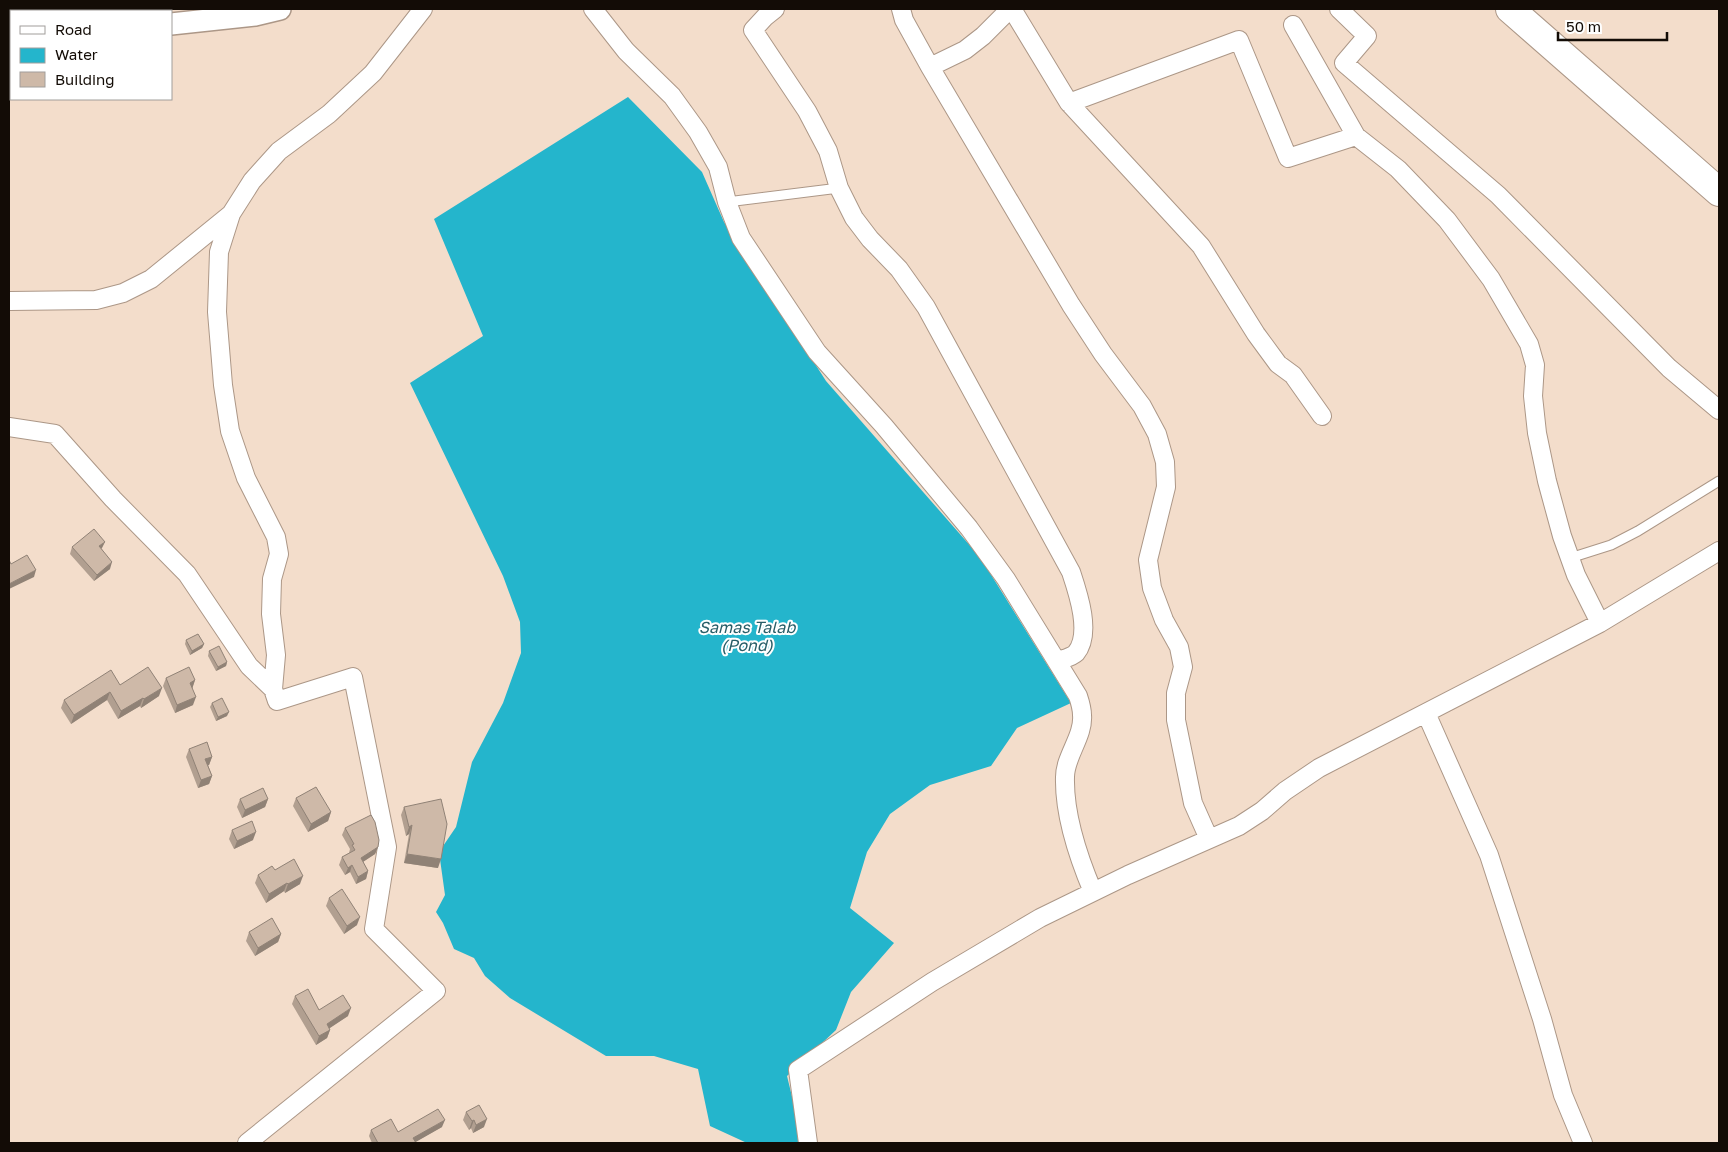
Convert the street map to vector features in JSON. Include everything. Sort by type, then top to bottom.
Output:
[{"type":"main road","points":[[1510,9],[1719,192]]},
{"type":"street","points":[[172,24],[255,15],[280,9]]},
{"type":"street","points":[[247,1143],[436,991],[374,929],[387,847],[353,677],[277,702],[273,689],[276,655],[271,614],[272,579],[279,554],[276,536],[246,478],[230,431],[223,385],[217,312],[220,252],[231,214],[252,181],[279,151],[329,114],[374,73],[422,9]]},
{"type":"street","points":[[593,9],[626,52],[672,96],[698,132],[718,167],[727,202],[742,238],[817,352],[884,426],[969,528],[1006,579],[1078,696],[1082,715],[1080,730],[1065,776],[1068,810],[1082,866],[1093,892]]},
{"type":"street","points":[[901,9],[904,20],[930,67],[1071,305],[1103,354],[1142,406],[1157,434],[1165,462],[1166,488],[1148,560],[1152,588],[1164,620],[1179,647],[1182,667],[1176,693],[1176,720],[1193,803],[1209,840]]},
{"type":"street","points":[[930,67],[965,50],[983,36],[1011,9],[1069,103],[1201,246],[1256,334],[1278,364],[1293,375],[1322,416]]},
{"type":"street","points":[[1339,9],[1367,36],[1344,62],[1498,196],[1670,368],[1719,410]]},
{"type":"street","points":[[767,11],[753,30],[807,111],[828,151],[839,188],[854,218],[899,269],[926,307],[1071,572],[1080,601],[1083,627],[1081,645],[1075,654],[1058,661]]},
{"type":"street","points":[[1293,25],[1356,136],[1398,169],[1446,220],[1490,279],[1529,344],[1535,366],[1533,396],[1537,433],[1547,481],[1562,536],[1576,575],[1600,623]]},
{"type":"street","points":[[1069,103],[1239,40],[1288,158],[1356,136]]},
{"type":"street","points":[[9,301],[96,300],[123,293],[151,279],[231,214]]},
{"type":"street","points":[[9,427],[55,434],[113,498],[187,574],[249,666],[273,689]]},
{"type":"street","points":[[808,1143],[798,1070],[932,982],[1040,918],[1128,875],[1238,826],[1262,811],[1285,791],[1319,768],[1600,623],[1719,552]]},
{"type":"street","points":[[1426,713],[1489,855],[1542,1019],[1563,1095],[1583,1143]]},
{"type":"lane","points":[[727,202],[839,188]]},
{"type":"lane","points":[[1570,558],[1611,545],[1638,531],[1719,480]]},
{"type":"water","name":"Samas Talab (Pond)","points":[[628,97],[702,172],[724,222],[826,381],[980,557],[1071,703],[1017,728],[991,766],[930,785],[890,814],[867,852],[850,908],[894,943],[851,992],[836,1030],[787,1076],[797,1117],[798,1143],[747,1143],[710,1126],[698,1069],[654,1056],[606,1056],[510,998],[485,976],[474,958],[454,949],[436,912],[445,895],[439,852],[456,827],[472,762],[503,703],[521,653],[520,622],[503,576],[410,383],[483,336],[434,219]]},
{"type":"building","points":[[94,529],[105,542],[99,546],[112,562],[97,575],[72,547]]},
{"type":"building","points":[[27,555],[36,570],[9,584],[9,560],[11,564]]},
{"type":"building","points":[[198,634],[204,644],[192,651],[186,640]]},
{"type":"building","points":[[219,646],[227,662],[218,667],[209,651]]},
{"type":"building","points":[[148,667],[162,688],[121,711],[110,692],[74,715],[64,700],[111,670],[120,685]]},
{"type":"building","points":[[189,667],[195,680],[190,683],[196,697],[177,705],[166,678]]},
{"type":"building","points":[[222,698],[229,712],[218,717],[212,703]]},
{"type":"building","points":[[207,742],[212,757],[205,759],[212,776],[201,780],[189,749]]},
{"type":"building","points":[[316,787],[331,812],[311,824],[296,798]]},
{"type":"building","points":[[263,788],[268,799],[245,810],[240,799]]},
{"type":"building","points":[[441,799],[447,824],[441,859],[407,854],[412,825],[409,827],[404,807]]},
{"type":"building","points":[[371,815],[375,822],[379,840],[378,847],[361,858],[368,871],[358,877],[352,865],[348,868],[342,857],[355,850],[352,845],[354,844],[345,828]]},
{"type":"building","points":[[252,821],[256,832],[237,841],[232,830]]},
{"type":"building","points":[[294,859],[303,876],[269,894],[258,875],[272,866],[275,870]]},
{"type":"building","points":[[342,889],[360,917],[347,926],[329,898]]},
{"type":"building","points":[[272,918],[281,934],[258,948],[249,932]]},
{"type":"building","points":[[308,989],[319,1010],[343,995],[351,1008],[327,1024],[330,1030],[319,1036],[295,996]]},
{"type":"building","points":[[479,1105],[487,1119],[476,1125],[466,1112]]},
{"type":"building","points":[[438,1109],[445,1120],[413,1138],[416,1143],[378,1143],[371,1130],[391,1119],[398,1132]]}]
